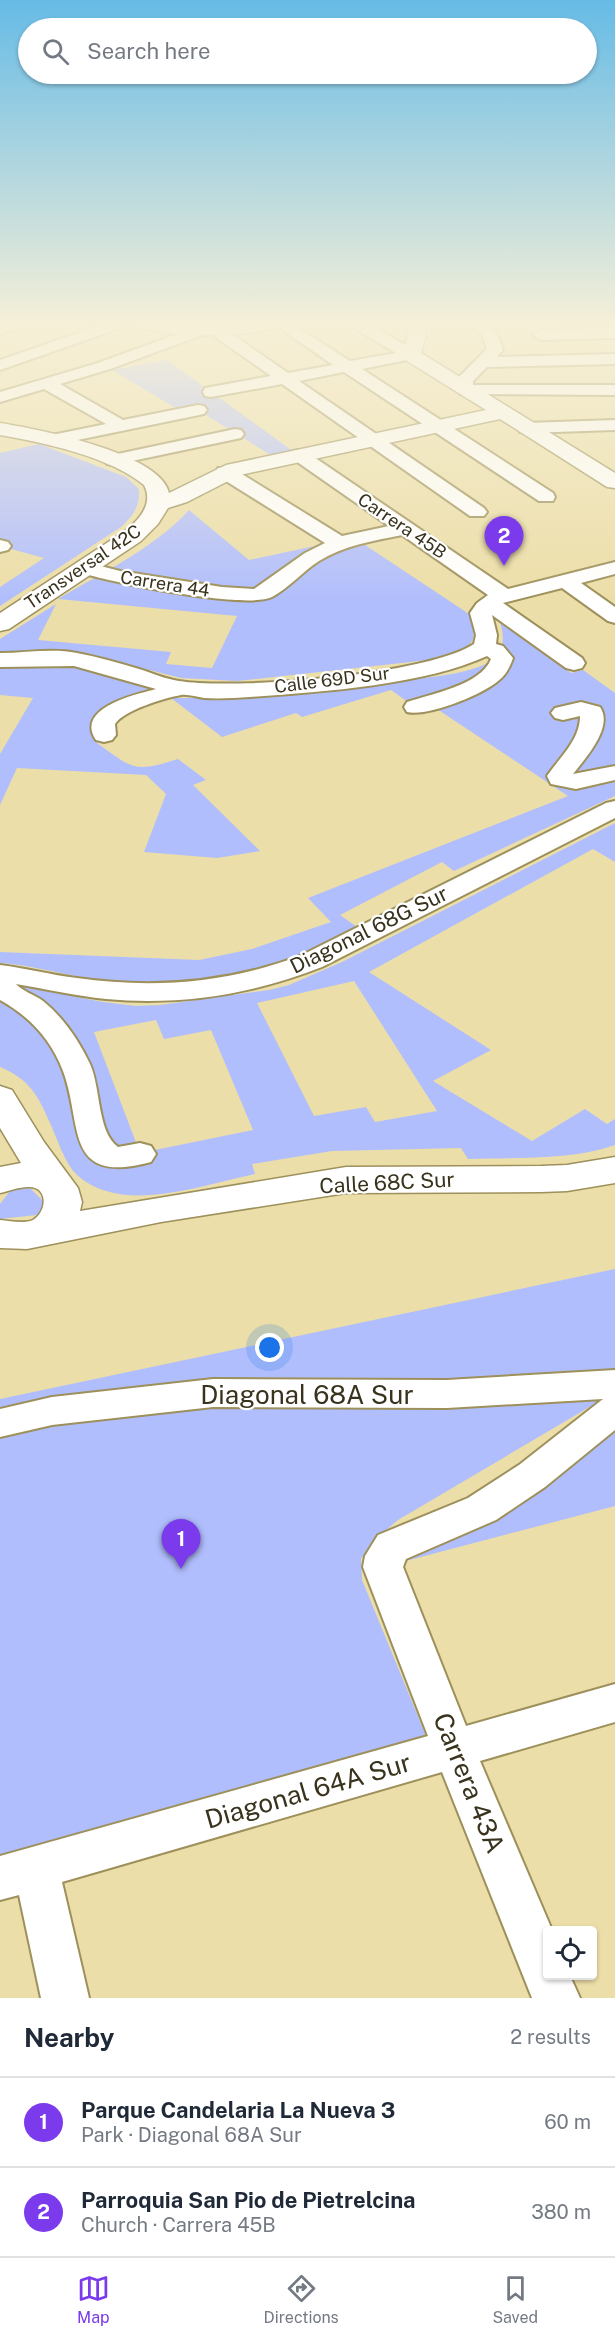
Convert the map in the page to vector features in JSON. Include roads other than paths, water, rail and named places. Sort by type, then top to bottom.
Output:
[{"type":"street","points":[[103,415],[115,422]]},
{"type":"street","points":[[0,446],[170,415]]},
{"type":"street","points":[[338,415],[477,512]]},
{"type":"street","points":[[422,415],[546,497]]},
{"type":"street","points":[[6,433],[46,438],[138,470],[152,480],[156,486],[158,504],[190,493],[225,472],[491,415]]},
{"type":"street","points":[[506,415],[615,482]]},
{"type":"street","points":[[526,428],[615,425]]},
{"type":"street","points":[[113,460],[235,435]]},
{"type":"street","name":"Carrera 45B","points":[[299,455],[405,528],[574,663]]},
{"type":"street","points":[[225,472],[339,543],[405,528]]},
{"type":"street","name":"Transversal 42C","points":[[0,624],[143,529],[155,513],[158,504]]},
{"type":"street","name":"Carrera 44","points":[[85,568],[112,576],[247,596],[264,593],[312,557],[339,543]]},
{"type":"street","points":[[415,706],[475,686],[496,672],[502,658],[495,651],[484,647],[487,634],[481,613],[496,600],[615,568]]},
{"type":"street","points":[[565,580],[615,617]]},
{"type":"street","name":"Calle 69D Sur","points":[[0,660],[74,659],[110,667],[148,681],[178,688],[206,691],[249,690],[371,676],[457,662],[475,655],[484,647]]},
{"type":"street","points":[[104,735],[103,724],[106,718],[115,711],[123,706],[166,694],[178,688]]},
{"type":"street","points":[[563,713],[580,708],[592,712],[593,717],[580,746],[559,776],[561,779],[576,782],[615,773]]},
{"type":"street","name":"Diagonal 68G Sur","points":[[0,973],[77,987],[132,992],[194,990],[260,979],[312,961],[615,808]]},
{"type":"street","points":[[0,973],[3,990],[31,1006],[48,1023],[67,1051],[79,1074],[92,1132],[100,1149],[110,1157],[118,1158],[140,1154]]},
{"type":"street","points":[[0,1170],[11,1144],[13,1128],[5,1107]]},
{"type":"street","points":[[5,1107],[31,1150],[65,1198],[64,1208],[59,1218],[50,1226],[12,1235]]},
{"type":"street","name":"Calle 68C Sur","points":[[12,1235],[346,1180],[549,1179],[615,1170]]},
{"type":"street","points":[[0,1180],[27,1174],[41,1176],[57,1185]]},
{"type":"street","name":"Calle 68C Sur","points":[[57,1185],[87,1207],[118,1211],[161,1209]]},
{"type":"street","name":"Diagonal 68A Sur","points":[[0,1423],[52,1411],[213,1392],[447,1394],[615,1384]]},
{"type":"street","name":"Carrera 43A","points":[[556,1998],[383,1568],[385,1556],[392,1546],[482,1509],[532,1476],[615,1409]]},
{"type":"street","name":"Diagonal 64A Sur","points":[[18,1872],[615,1703]]},
{"type":"street","points":[[18,1872],[65,1998]]},
{"type":"place","name":"Parroquia San Pio de Pietrelcina","points":[[504,566]]},
{"type":"place","name":"Parque Candelaria La Nueva 3","points":[[181,1569]]}]
